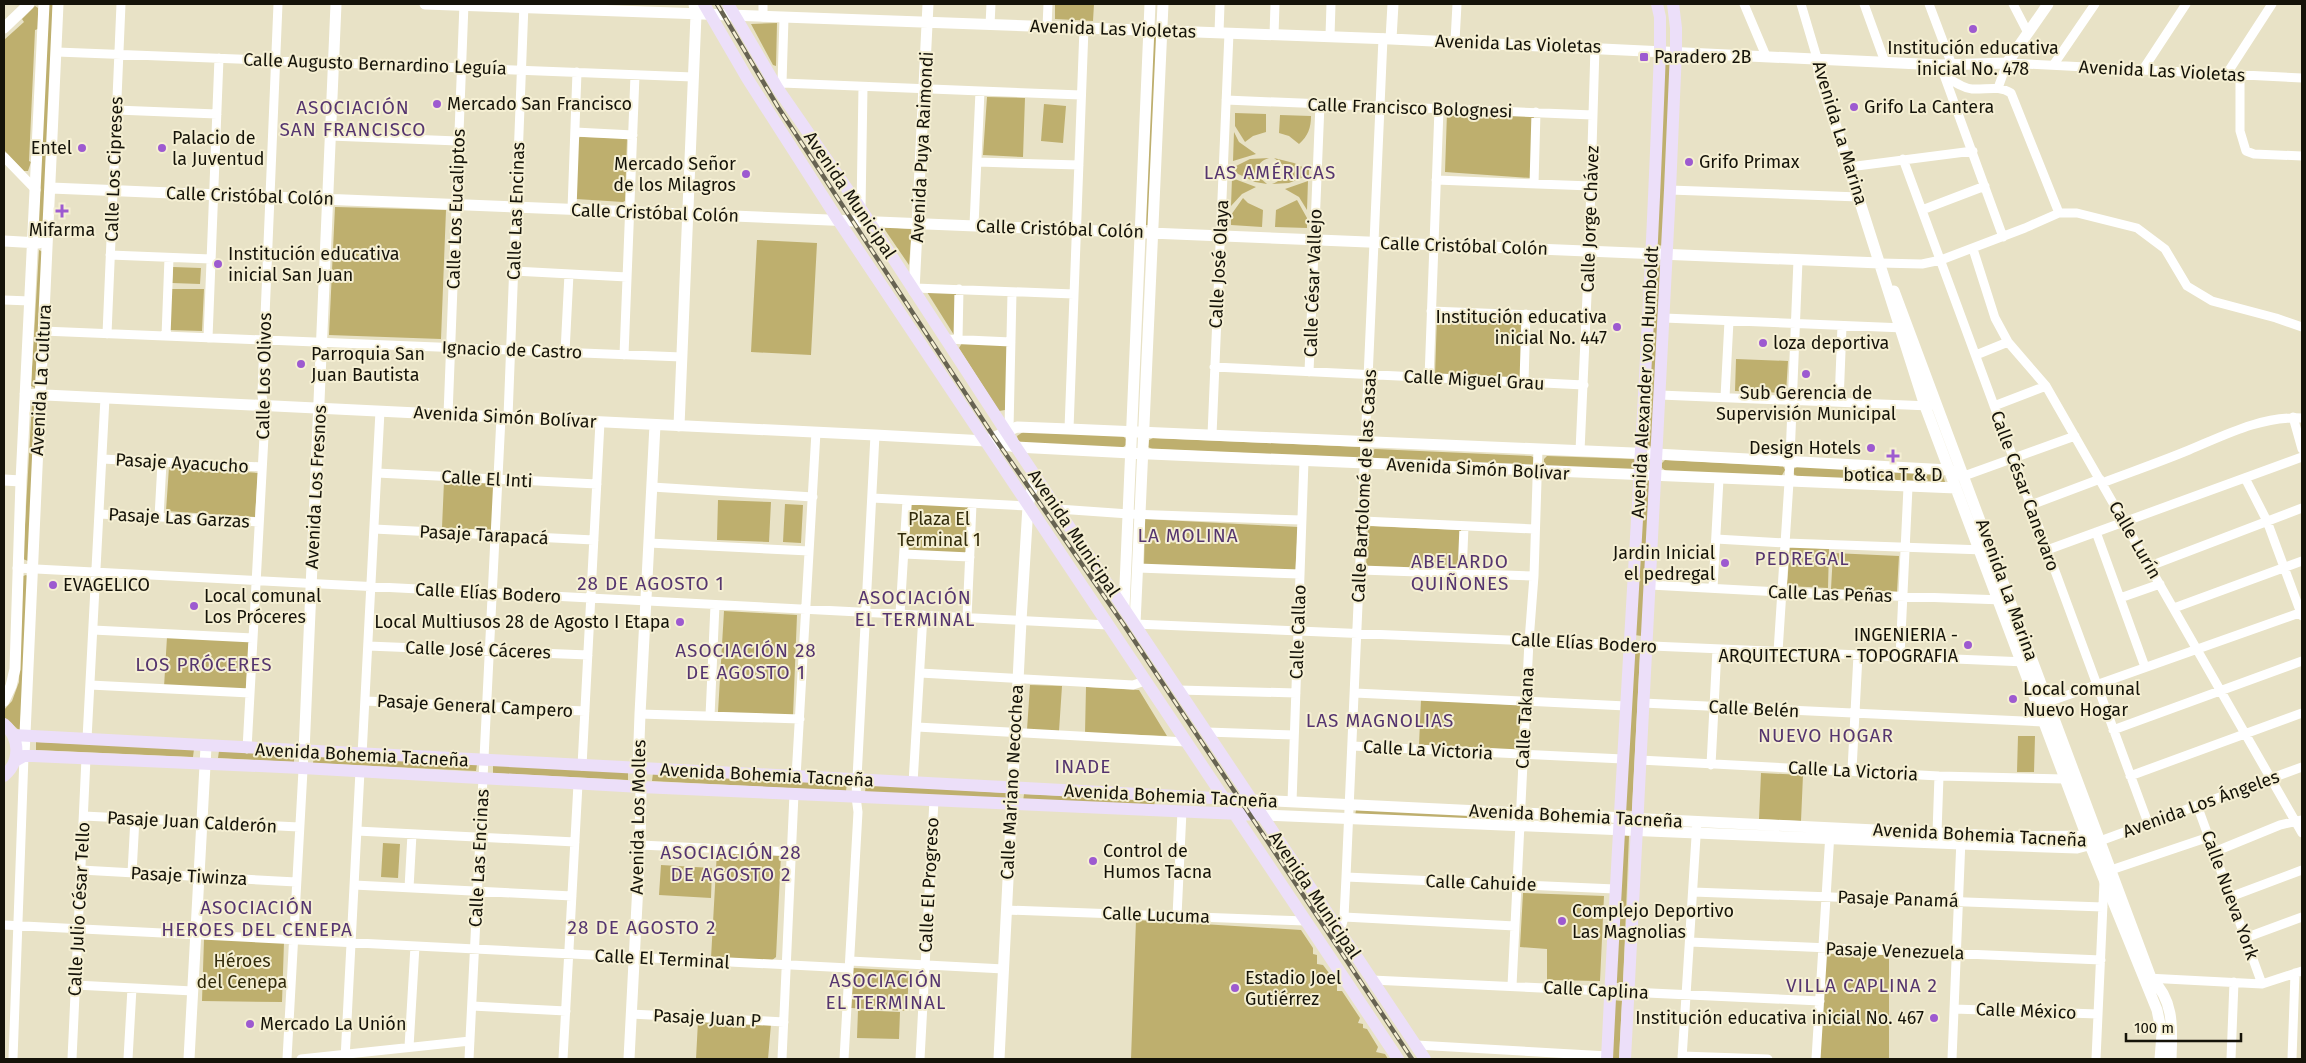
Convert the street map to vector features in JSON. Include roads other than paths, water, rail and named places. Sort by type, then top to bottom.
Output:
[{"type":"main road","name":"Avenida Municipal","points":[[704,4],[747,78],[838,220],[1398,1059]]},
{"type":"main road","name":"Avenida Municipal","points":[[728,4],[733,16],[869,221],[952,339],[1016,447],[1425,1059]]},
{"type":"main road","name":"Avenida Alexander von Humboldt","points":[[1608,1058],[1618,824],[1641,476],[1653,254],[1660,50],[1657,4]]},
{"type":"main road","name":"Avenida Alexander von Humboldt","points":[[1625,1059],[1670,190],[1676,51],[1673,4]]},
{"type":"main road","points":[[4,724],[19,735],[14,765],[4,786]]},
{"type":"main road","name":"Avenida Bohemia Tacneña","points":[[19,735],[206,747],[1252,800]]},
{"type":"main road","name":"Avenida Bohemia Tacneña","points":[[14,765],[86,758],[578,784],[1262,815]]},
{"type":"main road","points":[[1165,796],[1165,810]]},
{"type":"street","points":[[4,28],[28,4]]},
{"type":"street","name":"Avenida La Cultura","points":[[4,700],[11,686],[15,669],[17,568],[44,4]]},
{"type":"street","name":"Avenida La Cultura","points":[[19,735],[32,569],[58,4]]},
{"type":"street","name":"Calle Los Cipreses","points":[[107,334],[120,4]]},
{"type":"street","name":"Calle Los Olivos","points":[[247,749],[265,418],[264,340],[278,4]]},
{"type":"street","name":"Avenida Los Fresnos","points":[[287,1059],[312,583],[336,4]]},
{"type":"street","name":"Avenida Las Violetas","points":[[425,4],[695,9],[711,15],[733,16],[1387,38],[1817,58],[1946,68],[2008,63],[2054,64],[2142,71],[2302,78]]},
{"type":"street","points":[[763,4],[763,17]]},
{"type":"street","name":"Avenida Puya Raimondi","points":[[915,289],[928,4]]},
{"type":"street","points":[[990,25],[991,4]]},
{"type":"street","points":[[1047,27],[1048,4]]},
{"type":"street","points":[[1124,608],[1150,4]]},
{"type":"street","points":[[1135,624],[1163,4]]},
{"type":"street","name":"Calle José Olaya","points":[[1212,435],[1226,100],[1224,33],[1220,4]]},
{"type":"street","points":[[1274,34],[1276,4]]},
{"type":"street","points":[[1330,36],[1331,4]]},
{"type":"street","name":"Calle Bartolomé de las Casas","points":[[1340,932],[1344,917],[1350,805],[1370,375],[1380,106],[1387,38],[1393,4]]},
{"type":"street","points":[[1455,41],[1457,4]]},
{"type":"street","points":[[1744,4],[1766,56]]},
{"type":"street","name":"Avenida La Marina","points":[[1801,4],[1817,58],[1820,77],[1880,263],[1899,301],[1904,328],[1925,406],[1998,600],[2048,702],[2104,882],[2147,978],[2160,986],[2172,1014],[2171,1059]]},
{"type":"street","points":[[1864,4],[1885,62]]},
{"type":"street","points":[[1929,4],[1946,68],[2003,237]]},
{"type":"street","points":[[2013,4],[2028,33]]},
{"type":"street","points":[[1998,88],[2008,63],[2048,4]]},
{"type":"street","points":[[2054,64],[2094,4]]},
{"type":"street","points":[[2142,71],[2186,4]]},
{"type":"street","points":[[2226,75],[2272,4]]},
{"type":"street","name":"Calle Los Eucaliptos","points":[[448,415],[464,5]]},
{"type":"street","name":"Calle Las Encinas","points":[[469,1059],[498,480],[510,350],[524,6]]},
{"type":"street","points":[[679,426],[695,9]]},
{"type":"street","points":[[784,18],[780,86],[1081,95]]},
{"type":"street","points":[[1069,429],[1084,28]]},
{"type":"street","name":"Calle Jorge Chávez","points":[[1580,451],[1589,251],[1595,47]]},
{"type":"street","name":"Calle Augusto Bernardino Leguía","points":[[57,52],[693,77]]},
{"type":"street","points":[[208,338],[219,58]]},
{"type":"street","points":[[1946,68],[1967,87],[1998,88],[2005,89],[2011,93],[2059,213],[2077,213],[2137,228],[2165,248],[2187,286],[2212,301],[2302,327]]},
{"type":"street","points":[[572,209],[577,72]]},
{"type":"street","points":[[624,355],[635,75]]},
{"type":"street","points":[[2240,76],[2240,131],[2246,151],[2254,154],[2302,156]]},
{"type":"street","points":[[861,209],[863,87]]},
{"type":"street","points":[[974,226],[980,91]]},
{"type":"street","name":"Calle Francisco Bolognesi","points":[[1226,100],[1593,115]]},
{"type":"street","name":"Calle César Vallejo","points":[[1309,372],[1320,104]]},
{"type":"street","points":[[1429,378],[1439,109]]},
{"type":"street","points":[[116,110],[217,114]]},
{"type":"street","points":[[1534,184],[1536,112]]},
{"type":"street","points":[[575,132],[633,135]]},
{"type":"street","points":[[330,136],[458,141]]},
{"type":"street","points":[[1849,167],[1973,150]]},
{"type":"street","points":[[4,157],[36,190]]},
{"type":"street","name":"Calle César Canevaro","points":[[1903,159],[2148,823]]},
{"type":"street","points":[[977,162],[1079,164]]},
{"type":"street","points":[[1436,180],[1591,186]]},
{"type":"street","points":[[1922,210],[1985,186]]},
{"type":"street","name":"Calle Cristóbal Colón","points":[[51,188],[1922,264],[1941,260],[2003,237],[2059,213]]},
{"type":"street","points":[[1670,190],[1859,197]]},
{"type":"street","points":[[4,241],[48,243]]},
{"type":"street","name":"Calle Lurín","points":[[1973,248],[1995,318],[2008,342],[2046,386],[2272,779],[2299,821],[2302,833]]},
{"type":"street","points":[[110,255],[211,259]]},
{"type":"street","points":[[166,336],[169,258]]},
{"type":"street","points":[[1778,652],[1786,543],[1798,260]]},
{"type":"street","points":[[514,272],[627,278]]},
{"type":"street","points":[[565,352],[569,274]]},
{"type":"street","points":[[915,289],[1074,294]]},
{"type":"street","points":[[959,289],[952,339],[1011,342]]},
{"type":"street","points":[[1007,430],[1012,292]]},
{"type":"street","points":[[4,300],[30,300]]},
{"type":"street","points":[[1431,311],[1586,317]]},
{"type":"street","points":[[1524,382],[1526,314]]},
{"type":"street","points":[[1664,318],[1904,328]]},
{"type":"street","points":[[1724,397],[1729,321]]},
{"type":"street","points":[[1839,402],[1842,326]]},
{"type":"street","name":"Avenida La Marina","points":[[1904,328],[1937,406],[2010,600],[2044,722],[2065,779],[2092,841],[2111,870],[2160,1023],[2162,1034],[2160,1059]]},
{"type":"street","name":"Ignacio de Castro","points":[[43,331],[682,357]]},
{"type":"street","points":[[1976,356],[2008,342]]},
{"type":"street","name":"Calle Miguel Grau","points":[[1214,367],[1584,385]]},
{"type":"street","points":[[1994,406],[2046,386]]},
{"type":"street","name":"Avenida Simón Bolívar","points":[[25,394],[875,435],[986,441],[1016,447],[1144,454],[1655,477],[1956,488]]},
{"type":"street","points":[[1660,395],[1937,406]]},
{"type":"street","points":[[87,739],[105,398]]},
{"type":"street","points":[[362,755],[380,411]]},
{"type":"street","points":[[2031,505],[2101,481],[2251,424],[2298,418],[2302,449]]},
{"type":"street","points":[[582,766],[600,422]]},
{"type":"street","name":"Avenida Los Molles","points":[[629,1059],[640,844],[641,787],[638,769],[640,714],[655,425]]},
{"type":"street","name":"Avenida Simón Bolívar","points":[[986,441],[1017,427],[1656,454],[1949,470],[1964,476]]},
{"type":"street","points":[[796,777],[816,432]]},
{"type":"street","points":[[844,1059],[858,812],[856,797],[875,435]]},
{"type":"street","points":[[1956,488],[1964,476],[2075,436]]},
{"type":"street","name":"Calle Takana","points":[[1512,986],[1529,641],[1534,576],[1538,449]]},
{"type":"street","points":[[2047,550],[2302,457]]},
{"type":"street","name":"Pasaje Ayacucho","points":[[102,460],[262,467]]},
{"type":"street","name":"Calle Callao","points":[[1292,802],[1304,461]]},
{"type":"street","points":[[159,518],[162,462]]},
{"type":"street","name":"Calle El Inti","points":[[377,473],[597,484]]},
{"type":"street","name":"Calle Mariano Necochea","points":[[1000,1059],[1021,621],[1028,506],[1035,475]]},
{"type":"street","points":[[2048,702],[2197,648],[2302,613],[2267,521],[2245,478]]},
{"type":"street","points":[[1713,588],[1719,479]]},
{"type":"street","points":[[4,480],[21,481]]},
{"type":"street","points":[[652,487],[813,497]]},
{"type":"street","points":[[1900,657],[1908,487]]},
{"type":"street","points":[[872,498],[1028,506]]},
{"type":"street","points":[[900,614],[907,500]]},
{"type":"street","points":[[967,618],[972,504]]},
{"type":"street","points":[[2150,566],[2302,508]]},
{"type":"street","points":[[1058,509],[1129,514],[1301,520]]},
{"type":"street","name":"Pasaje Las Garzas","points":[[99,514],[259,522]]},
{"type":"street","points":[[1363,521],[1534,529]]},
{"type":"street","points":[[1462,575],[1464,526]]},
{"type":"street","name":"Pasaje Tarapacá","points":[[374,529],[594,540]]},
{"type":"street","points":[[2096,532],[2145,667]]},
{"type":"street","points":[[1716,539],[1992,550]]},
{"type":"street","points":[[649,543],[810,551]]},
{"type":"street","points":[[904,554],[970,557]]},
{"type":"street","points":[[2174,608],[2302,561]]},
{"type":"street","name":"Calle Elías Bodero","points":[[17,568],[1108,625]]},
{"type":"street","points":[[1138,568],[1300,574]]},
{"type":"street","points":[[1361,570],[1534,576]]},
{"type":"street","points":[[2120,598],[2160,584]]},
{"type":"street","name":"Calle Las Peñas","points":[[1650,585],[2010,600]]},
{"type":"street","points":[[710,716],[715,604]]},
{"type":"street","points":[[913,783],[924,616]]},
{"type":"street","name":"Calle Elías Bodero","points":[[1135,624],[2027,662]]},
{"type":"street","points":[[93,630],[253,638]]},
{"type":"street","name":"Calle José Cáceres","points":[[368,646],[588,655]]},
{"type":"street","points":[[1711,765],[1717,649]]},
{"type":"street","points":[[1852,770],[1858,655]]},
{"type":"street","points":[[2113,730],[2302,661]]},
{"type":"street","points":[[920,673],[1133,685],[1145,681]]},
{"type":"street","points":[[90,685],[250,693]]},
{"type":"street","points":[[1179,690],[1296,693]]},
{"type":"street","points":[[1355,693],[1626,706]]},
{"type":"street","name":"Pasaje General Campero","points":[[365,700],[584,711]]},
{"type":"street","name":"Calle Belén","points":[[1643,703],[2044,722]]},
{"type":"street","points":[[2130,776],[2302,713]]},
{"type":"street","points":[[640,714],[800,720]]},
{"type":"street","points":[[917,727],[1186,742]]},
{"type":"street","points":[[1207,732],[1294,735]]},
{"type":"street","name":"Calle La Victoria","points":[[1352,746],[1623,759]]},
{"type":"street","points":[[190,1057],[206,747]]},
{"type":"street","name":"Calle Julio César Tello","points":[[72,1059],[86,758]]},
{"type":"street","name":"Calle La Victoria","points":[[1640,760],[1940,776],[2065,779]]},
{"type":"street","points":[[13,1059],[18,926],[14,765]]},
{"type":"street","name":"Avenida Los Ángeles","points":[[2092,841],[2148,823],[2302,767]]},
{"type":"street","points":[[345,1057],[360,771]]},
{"type":"street","points":[[1937,833],[1940,776]]},
{"type":"street","points":[[563,1059],[578,784]]},
{"type":"street","points":[[782,1059],[794,794]]},
{"type":"street","name":"Calle El Progreso","points":[[920,1059],[934,800]]},
{"type":"street","name":"Avenida Bohemia Tacneña","points":[[1252,800],[1520,813],[1618,824]]},
{"type":"street","name":"Calle Nueva York","points":[[2197,805],[2262,984]]},
{"type":"street","points":[[1177,916],[1182,811]]},
{"type":"street","name":"Avenida Bohemia Tacneña","points":[[1262,815],[1520,826],[1637,824],[1961,839],[2092,841]]},
{"type":"street","name":"Pasaje Juan Calderón","points":[[84,816],[299,827]]},
{"type":"street","points":[[132,873],[135,818]]},
{"type":"street","points":[[2214,852],[2280,825],[2299,821]]},
{"type":"street","points":[[1697,827],[1682,1058],[1768,1059]]},
{"type":"street","points":[[357,831],[575,842]]},
{"type":"street","points":[[1816,1059],[1830,833]]},
{"type":"street","name":"Avenida Bohemia Tacneña","points":[[1830,833],[1937,833],[1961,839]]},
{"type":"street","points":[[409,888],[412,834]]},
{"type":"street","points":[[2111,870],[2209,837]]},
{"type":"street","points":[[1952,1059],[1961,839]]},
{"type":"street","points":[[640,844],[792,852]]},
{"type":"street","name":"Pasaje Tiwinza","points":[[81,870],[296,882]]},
{"type":"street","points":[[2230,897],[2302,870]]},
{"type":"street","name":"Calle Cahuide","points":[[1346,877],[1615,889]]},
{"type":"street","points":[[2096,1059],[2104,882]]},
{"type":"street","points":[[354,885],[572,896]]},
{"type":"street","name":"Pasaje Panamá","points":[[1693,892],[2103,907]]},
{"type":"street","name":"Calle Lucuma","points":[[1006,910],[1306,921]]},
{"type":"street","points":[[1344,917],[1515,926]]},
{"type":"street","points":[[2245,938],[2302,917]]},
{"type":"street","name":"Calle El Terminal","points":[[4,925],[786,965],[925,964],[1004,968]]},
{"type":"street","name":"Pasaje Venezuela","points":[[1690,942],[2101,960]]},
{"type":"street","points":[[410,1048],[415,946]]},
{"type":"street","points":[[2147,978],[2262,984],[2299,972],[2292,1059]]},
{"type":"street","name":"Calle Caplina","points":[[1372,980],[1820,1001]]},
{"type":"street","points":[[2231,1059],[2234,982]]},
{"type":"street","points":[[75,985],[193,991]]},
{"type":"street","points":[[128,1059],[132,988]]},
{"type":"street","points":[[472,1006],[566,1011]]},
{"type":"street","name":"Calle México","points":[[1954,1009],[2098,1014]]},
{"type":"street","name":"Pasaje Juan P","points":[[631,1014],[784,1022]]},
{"type":"street","points":[[301,1059],[345,1057],[470,1041]]},
{"type":"street","points":[[1416,1045],[1608,1058]]},
{"type":"railway","points":[[717,4],[778,107],[994,437],[1124,625],[1412,1059]]},
{"type":"place","name":"Institución educativa inicial No. 478","points":[[1973,29]]},
{"type":"place","name":"Paradero 2B","points":[[1644,57]]},
{"type":"place","name":"Mercado San Francisco","points":[[437,104]]},
{"type":"place","name":"Grifo La Cantera","points":[[1854,107]]},
{"type":"place","name":"Entel","points":[[82,148]]},
{"type":"place","name":"Palacio de la Juventud","points":[[162,148]]},
{"type":"place","name":"Grifo Primax","points":[[1689,162]]},
{"type":"place","name":"Mercado Señor de los Milagros","points":[[746,174]]},
{"type":"place","name":"Mifarma","points":[[62,211]]},
{"type":"place","name":"Institución educativa inicial San Juan","points":[[218,264]]},
{"type":"place","name":"Institución educativa inicial No. 447","points":[[1617,327]]},
{"type":"place","name":"loza deportiva","points":[[1763,343]]},
{"type":"place","name":"Parroquia San Juan Bautista","points":[[301,364]]},
{"type":"place","name":"Sub Gerencia de Supervisión Municipal","points":[[1806,374]]},
{"type":"place","name":"Design Hotels","points":[[1871,448]]},
{"type":"place","name":"botica T & D","points":[[1893,456]]},
{"type":"place","name":"Jardin Inicial el pedregal","points":[[1725,563]]},
{"type":"place","name":"EVAGELICO","points":[[53,585]]},
{"type":"place","name":"Local comunal Los Próceres","points":[[194,606]]},
{"type":"place","name":"Local Multiusos 28 de Agosto I Etapa","points":[[680,622]]},
{"type":"place","name":"INGENIERIA - ARQUITECTURA - TOPOGRAFIA","points":[[1968,645]]},
{"type":"place","name":"Local comunal Nuevo Hogar","points":[[2013,699]]},
{"type":"place","name":"Control de Humos Tacna","points":[[1093,861]]},
{"type":"place","name":"Complejo Deportivo Las Magnolias","points":[[1562,921]]},
{"type":"place","name":"Estadio Joel Gutiérrez","points":[[1235,988]]},
{"type":"place","name":"Institución educativa inicial No. 467","points":[[1934,1018]]},
{"type":"place","name":"Mercado La Unión","points":[[250,1024]]},
{"type":"district","name":"ASOCIACIÓN SAN FRANCISCO","points":[[353,118]]},
{"type":"district","name":"LAS AMÉRICAS","points":[[1270,172]]},
{"type":"district","name":"LA MOLINA","points":[[1188,535]]},
{"type":"district","name":"PEDREGAL","points":[[1802,558]]},
{"type":"district","name":"ABELARDO QUIÑONES","points":[[1460,572]]},
{"type":"district","name":"28 DE AGOSTO 1","points":[[651,583]]},
{"type":"district","name":"ASOCIACIÓN EL TERMINAL","points":[[915,608]]},
{"type":"district","name":"ASOCIACIÓN 28 DE AGOSTO 1","points":[[746,661]]},
{"type":"district","name":"LOS PRÓCERES","points":[[204,664]]},
{"type":"district","name":"LAS MAGNOLIAS","points":[[1380,720]]},
{"type":"district","name":"NUEVO HOGAR","points":[[1826,735]]},
{"type":"district","name":"INADE","points":[[1083,766]]},
{"type":"district","name":"ASOCIACIÓN 28 DE AGOSTO 2","points":[[731,863]]},
{"type":"district","name":"ASOCIACIÓN HEROES DEL CENEPA","points":[[257,918]]},
{"type":"district","name":"28 DE AGOSTO 2","points":[[642,927]]},
{"type":"district","name":"VILLA CAPLINA 2","points":[[1862,985]]},
{"type":"district","name":"ASOCIACIÓN EL TERMINAL","points":[[886,991]]},
{"type":"park label","name":"Plaza El Terminal 1","points":[[939,529]]},
{"type":"park label","name":"Héroes del Cenepa","points":[[242,971]]}]
